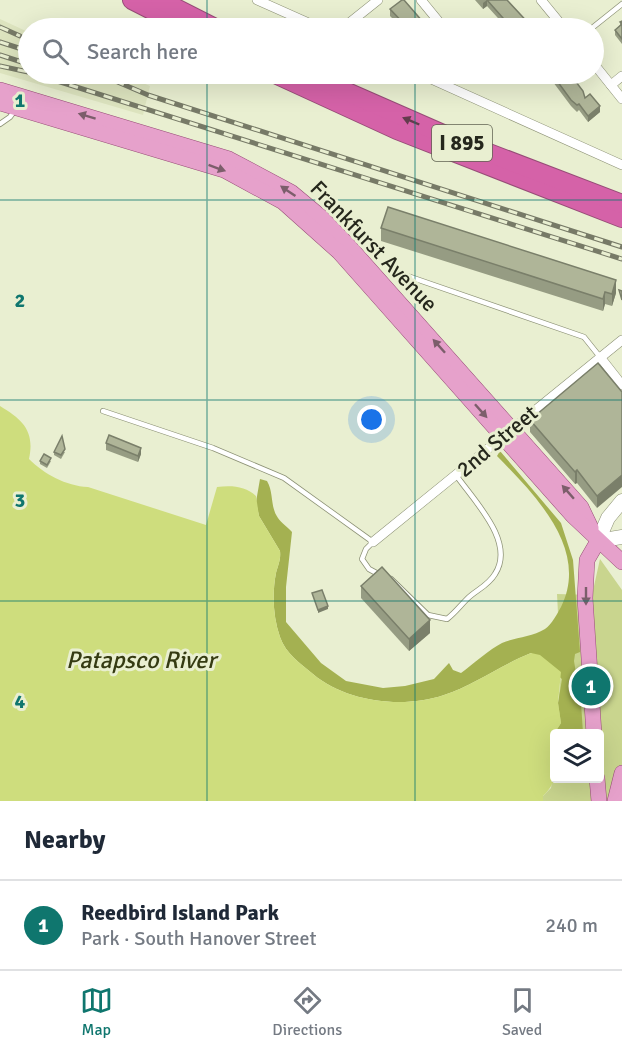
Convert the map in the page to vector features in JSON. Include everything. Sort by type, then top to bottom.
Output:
[{"type":"highway","points":[[132,0],[167,18]]},
{"type":"highway","points":[[160,0],[195,18]]},
{"type":"highway","name":"I 895","points":[[297,84],[397,130],[622,218]]},
{"type":"highway","name":"I 895","points":[[329,84],[468,145],[622,204]]},
{"type":"main road","name":"Frankfurst Avenue","points":[[0,90],[17,101],[224,170],[283,202],[339,252],[507,431],[598,542],[622,562]]},
{"type":"main road","name":"Frankfurst Avenue","points":[[0,103],[17,101]]},
{"type":"main road","points":[[594,729],[585,598],[587,560],[608,518],[622,501]]},
{"type":"main road","points":[[598,542],[622,537]]},
{"type":"main road","points":[[615,801],[622,773]]},
{"type":"main road","points":[[597,783],[599,801]]},
{"type":"street","points":[[257,0],[297,18]]},
{"type":"street","points":[[272,0],[281,11]]},
{"type":"street","points":[[356,18],[378,0]]},
{"type":"street","points":[[421,0],[436,18]]},
{"type":"street","points":[[543,1],[556,18]]},
{"type":"street","points":[[604,76],[622,99]]},
{"type":"street","points":[[611,85],[622,76]]},
{"type":"street","points":[[442,84],[622,165]]},
{"type":"street","name":"2nd Street","points":[[373,542],[622,340]]},
{"type":"street","points":[[600,357],[622,385]]},
{"type":"lane","points":[[604,18],[622,4]]},
{"type":"lane","points":[[0,123],[10,117],[17,101]]},
{"type":"lane","points":[[390,270],[584,337],[600,357]]},
{"type":"lane","points":[[104,411],[213,448],[284,478],[373,542],[363,554],[364,565],[369,570],[398,583],[428,615],[437,619],[450,617],[468,598],[490,582],[501,560],[496,535],[456,475]]},
{"type":"shaded area","points":[[0,19],[18,27],[18,78],[0,73]]},
{"type":"shaded area","points":[[37,84],[145,84],[150,86],[143,115]]},
{"type":"shaded area","points":[[500,451],[561,523],[573,560],[580,652],[575,654],[574,661],[583,729],[557,729],[561,723],[558,703],[562,679],[531,653],[444,695],[411,702],[358,697],[326,684],[298,662],[283,643],[278,629],[274,597],[280,551],[259,516],[256,502],[260,479],[267,481],[276,514],[292,532],[286,587],[286,622],[321,663],[346,681],[383,688],[405,686],[434,679],[449,663],[453,670],[461,673],[502,643],[535,634],[552,622],[561,607],[568,585],[568,564],[563,544],[554,524],[541,505],[497,456]]},
{"type":"shaded area","points":[[600,559],[622,590],[622,801],[543,801],[543,796],[551,788],[552,783],[604,783],[604,729],[556,729],[561,672],[557,594],[592,595]]},
{"type":"water","name":"Patapsco River","points":[[0,406],[15,416],[29,434],[29,459],[41,470],[64,482],[88,487],[206,525],[217,487],[238,487],[256,496],[259,516],[280,551],[274,605],[276,622],[283,643],[294,658],[326,684],[358,697],[411,702],[455,691],[531,653],[540,655],[561,672],[558,703],[561,723],[557,729],[550,729],[550,783],[552,783],[543,796],[543,801],[0,801]]},
{"type":"building","points":[[404,0],[420,18],[399,18],[390,9]]},
{"type":"building","points":[[487,0],[507,0],[524,18],[503,18]]},
{"type":"building","points":[[622,24],[622,39],[615,30]]},
{"type":"building","points":[[559,84],[578,84],[585,98],[590,94],[600,106],[588,116],[579,104],[571,100]]},
{"type":"building","points":[[388,207],[616,280],[612,294],[605,292],[603,299],[381,228]]},
{"type":"building","points":[[598,363],[622,392],[622,475],[597,496],[577,470],[575,472],[530,420]]},
{"type":"building","points":[[109,435],[141,448],[138,456],[106,443]]},
{"type":"building","points":[[62,436],[65,449],[61,455],[54,452]]},
{"type":"building","points":[[44,454],[51,458],[47,465],[40,461]]},
{"type":"building","points":[[382,567],[430,620],[409,639],[361,586]]},
{"type":"building","points":[[322,590],[328,606],[318,610],[312,593]]},
{"type":"railway","points":[[0,27],[18,35]]},
{"type":"railway","points":[[0,42],[18,48]]},
{"type":"railway","points":[[0,55],[18,61]]},
{"type":"railway","points":[[0,66],[18,70]]},
{"type":"railway","points":[[67,84],[622,259]]},
{"type":"railway","points":[[122,84],[148,95],[622,247]]},
{"type":"place","name":"Reedbird Island Park","points":[[591,686]]}]
